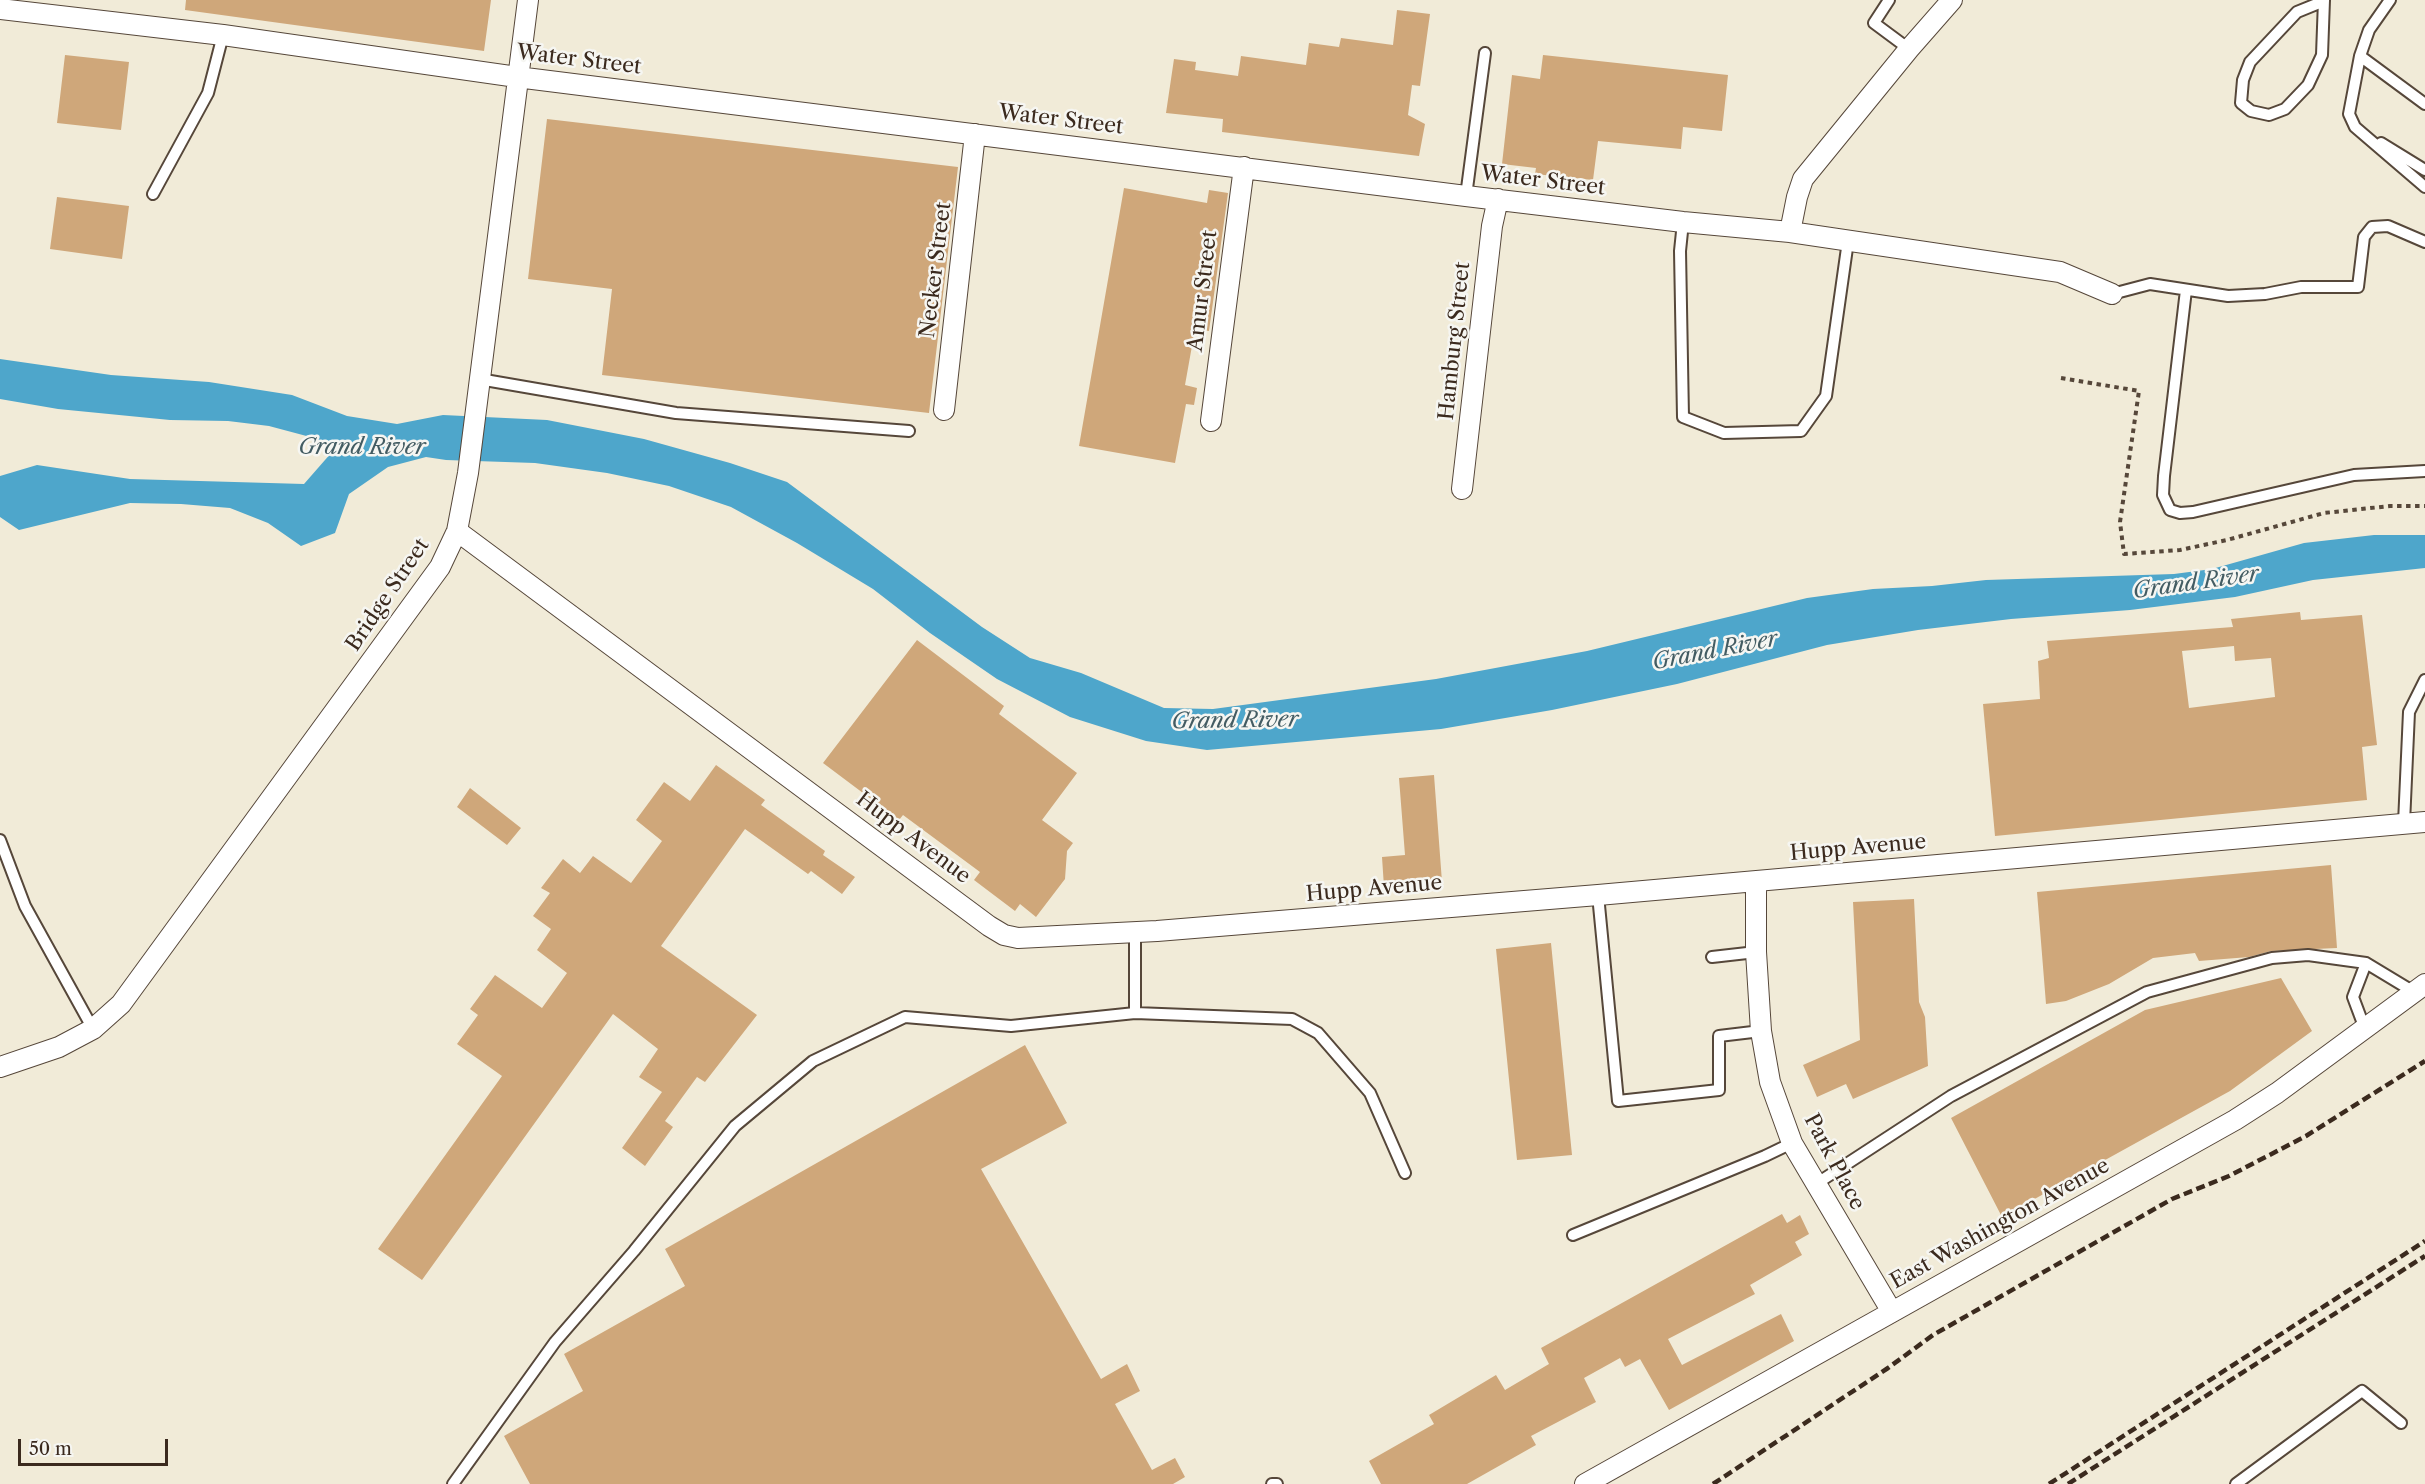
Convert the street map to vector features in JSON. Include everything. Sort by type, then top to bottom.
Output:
[{"type":"street","name":"Bridge Street","points":[[0,1067],[59,1047],[93,1029],[121,1004],[297,766],[440,567],[457,531],[468,473],[528,0]]},
{"type":"street","points":[[1790,232],[1803,178],[1909,48],[1952,0]]},
{"type":"street","name":"Water Street","points":[[0,9],[223,35],[517,77],[1683,222],[1790,232],[2060,272],[2112,294]]},
{"type":"street","name":"Necker Street","points":[[944,410],[975,134]]},
{"type":"street","name":"Amur Street","points":[[1211,421],[1244,167]]},
{"type":"street","name":"Hamburg Street","points":[[1462,489],[1492,226],[1498,199]]},
{"type":"street","name":"Hupp Avenue","points":[[457,531],[1004,935],[1034,938],[1135,932],[1598,895],[2425,822]]},
{"type":"street","name":"Park Place","points":[[1756,881],[1756,952],[1761,1030],[1770,1082],[1791,1143],[1892,1312]]},
{"type":"street","name":"East Washington Avenue","points":[[1585,1484],[2235,1120],[2277,1093],[2420,988]]},
{"type":"lane","points":[[1890,0],[1874,23],[1909,48]]},
{"type":"lane","points":[[2390,0],[2368,30],[2360,56],[2349,114],[2355,128],[2425,187]]},
{"type":"lane","points":[[2324,1],[2322,55],[2308,85],[2285,109],[2269,115],[2251,111],[2241,103],[2242,80],[2250,62],[2297,12],[2324,1]]},
{"type":"lane","points":[[153,194],[208,93],[223,35]]},
{"type":"lane","points":[[1466,195],[1485,53]]},
{"type":"lane","points":[[2360,56],[2425,104]]},
{"type":"lane","points":[[2355,128],[2425,170]]},
{"type":"lane","points":[[1683,222],[1680,251],[1683,417],[1724,433],[1801,431],[1826,396],[1848,241]]},
{"type":"lane","points":[[2112,294],[2150,284],[2228,296],[2265,294],[2301,287],[2358,287],[2364,237],[2372,227],[2388,226],[2425,242]]},
{"type":"lane","points":[[2186,290],[2164,476],[2163,495],[2170,510],[2180,513],[2193,512],[2354,475],[2425,471]]},
{"type":"lane","points":[[478,387],[676,412],[909,431]]},
{"type":"lane","points":[[2404,823],[2409,712],[2425,680]]},
{"type":"lane","points":[[0,840],[25,906],[93,1029]]},
{"type":"lane","points":[[1598,895],[1618,1101],[1719,1090],[1719,1036],[1761,1030]]},
{"type":"lane","points":[[1135,932],[1135,1013]]},
{"type":"lane","points":[[1712,957],[1756,952]]},
{"type":"lane","points":[[1816,1184],[1951,1096],[2147,992],[2272,958],[2308,955],[2366,963],[2420,988]]},
{"type":"lane","points":[[2365,1029],[2353,997],[2366,963]]},
{"type":"lane","points":[[453,1484],[555,1342],[634,1251],[735,1126],[813,1061],[905,1017],[1011,1026],[1135,1013],[1293,1019],[1318,1034],[1370,1093],[1405,1173]]},
{"type":"lane","points":[[1573,1235],[1765,1156],[1791,1143]]},
{"type":"lane","points":[[2236,1484],[2362,1391],[2401,1423]]},
{"type":"path","points":[[2061,378],[2139,392],[2120,522],[2124,554],[2180,550],[2227,540],[2324,513],[2390,506],[2425,506]]},
{"type":"water","name":"Grand River","points":[[0,359],[111,375],[209,382],[292,395],[347,416],[397,424],[443,415],[547,420],[644,439],[730,463],[787,482],[982,627],[1030,658],[1081,673],[1164,708],[1213,709],[1436,679],[1587,651],[1807,598],[1873,589],[1986,580],[2174,574],[2212,569],[2304,543],[2374,535],[2425,535],[2425,568],[2313,580],[2235,597],[2130,610],[2011,619],[1918,630],[1827,645],[1677,684],[1552,710],[1441,729],[1207,750],[1146,741],[1070,717],[997,679],[930,633],[873,589],[797,543],[731,507],[669,486],[607,473],[535,463],[446,460],[426,457],[388,467],[349,494],[335,533],[301,546],[268,523],[230,508],[181,504],[130,503],[19,530],[0,517],[0,476],[37,465],[130,479],[304,484],[332,452],[314,438],[269,426],[228,421],[170,420],[58,409],[0,399]]},
{"type":"building","points":[[186,0],[491,0],[484,51],[185,10]]},
{"type":"building","points":[[1397,10],[1430,14],[1420,86],[1412,85],[1408,115],[1425,124],[1419,156],[1222,132],[1223,119],[1166,113],[1174,59],[1196,62],[1195,70],[1238,76],[1241,56],[1306,65],[1309,43],[1339,47],[1341,38],[1393,45]]},
{"type":"building","points":[[65,55],[129,62],[121,130],[57,123]]},
{"type":"building","points":[[1543,55],[1728,75],[1722,131],[1683,127],[1681,149],[1598,141],[1593,180],[1535,174],[1536,168],[1502,164],[1512,75],[1540,79]]},
{"type":"building","points":[[547,119],[958,167],[929,413],[602,375],[612,289],[528,279]]},
{"type":"building","points":[[1124,188],[1207,203],[1209,190],[1228,193],[1209,331],[1195,329],[1185,385],[1197,388],[1194,405],[1186,404],[1175,463],[1079,446]]},
{"type":"building","points":[[57,197],[129,206],[122,259],[50,249]]},
{"type":"building","points":[[2300,612],[2301,620],[2362,615],[2377,745],[2362,747],[2367,800],[1995,836],[1983,704],[2040,699],[2038,661],[2049,658],[2047,641],[2233,627],[2231,619]],"holes":[[[2234,646],[2235,661],[2271,658],[2275,697],[2189,708],[2182,651]]]},
{"type":"building","points":[[917,640],[1004,706],[999,714],[1077,773],[1042,820],[1073,843],[1067,851],[1065,879],[1036,917],[1020,904],[1015,911],[974,880],[980,872],[903,815],[899,820],[823,763]]},
{"type":"building","points":[[716,765],[765,800],[761,805],[825,851],[823,855],[855,877],[842,894],[811,871],[808,874],[745,829],[661,946],[757,1015],[705,1082],[697,1077],[665,1121],[673,1127],[645,1166],[622,1148],[662,1092],[639,1077],[658,1049],[613,1014],[422,1280],[378,1249],[502,1076],[457,1044],[478,1015],[470,1009],[495,975],[542,1008],[567,973],[537,950],[551,929],[533,916],[550,893],[541,888],[563,859],[580,873],[593,856],[631,883],[662,841],[636,820],[664,782],[690,801]]},
{"type":"building","points":[[1434,775],[1442,882],[1384,887],[1382,857],[1405,855],[1399,778]]},
{"type":"building","points":[[470,788],[521,828],[507,845],[457,807]]},
{"type":"building","points":[[2331,865],[2337,948],[2271,951],[2249,957],[2199,961],[2195,953],[2153,958],[2109,984],[2066,1001],[2046,1004],[2037,892]]},
{"type":"building","points":[[1914,899],[1919,1002],[1925,1017],[1928,1066],[1853,1099],[1846,1084],[1817,1097],[1803,1065],[1860,1040],[1853,902]]},
{"type":"building","points":[[1551,943],[1572,1155],[1517,1160],[1496,949]]},
{"type":"building","points":[[2281,978],[2312,1031],[2230,1091],[2002,1217],[1951,1118],[2145,1010]]},
{"type":"building","points":[[1025,1045],[1067,1123],[981,1169],[1101,1379],[1127,1364],[1140,1391],[1115,1404],[1152,1470],[1175,1458],[1185,1477],[1173,1484],[530,1484],[504,1436],[583,1391],[564,1354],[685,1286],[665,1249]]},
{"type":"building","points":[[1782,1214],[1787,1223],[1800,1215],[1809,1234],[1795,1242],[1802,1255],[1750,1285],[1755,1294],[1668,1339],[1682,1365],[1781,1314],[1794,1341],[1669,1410],[1640,1359],[1625,1367],[1620,1358],[1584,1378],[1596,1402],[1531,1436],[1536,1445],[1467,1484],[1381,1484],[1369,1461],[1434,1424],[1429,1415],[1496,1375],[1505,1390],[1549,1364],[1541,1348]]},
{"type":"railway","points":[[1713,1484],[1888,1368],[1933,1335],[2172,1199],[2229,1176],[2306,1136],[2425,1061]]},
{"type":"railway","points":[[2049,1484],[2425,1241]]},
{"type":"railway","points":[[2068,1484],[2425,1256]]}]
